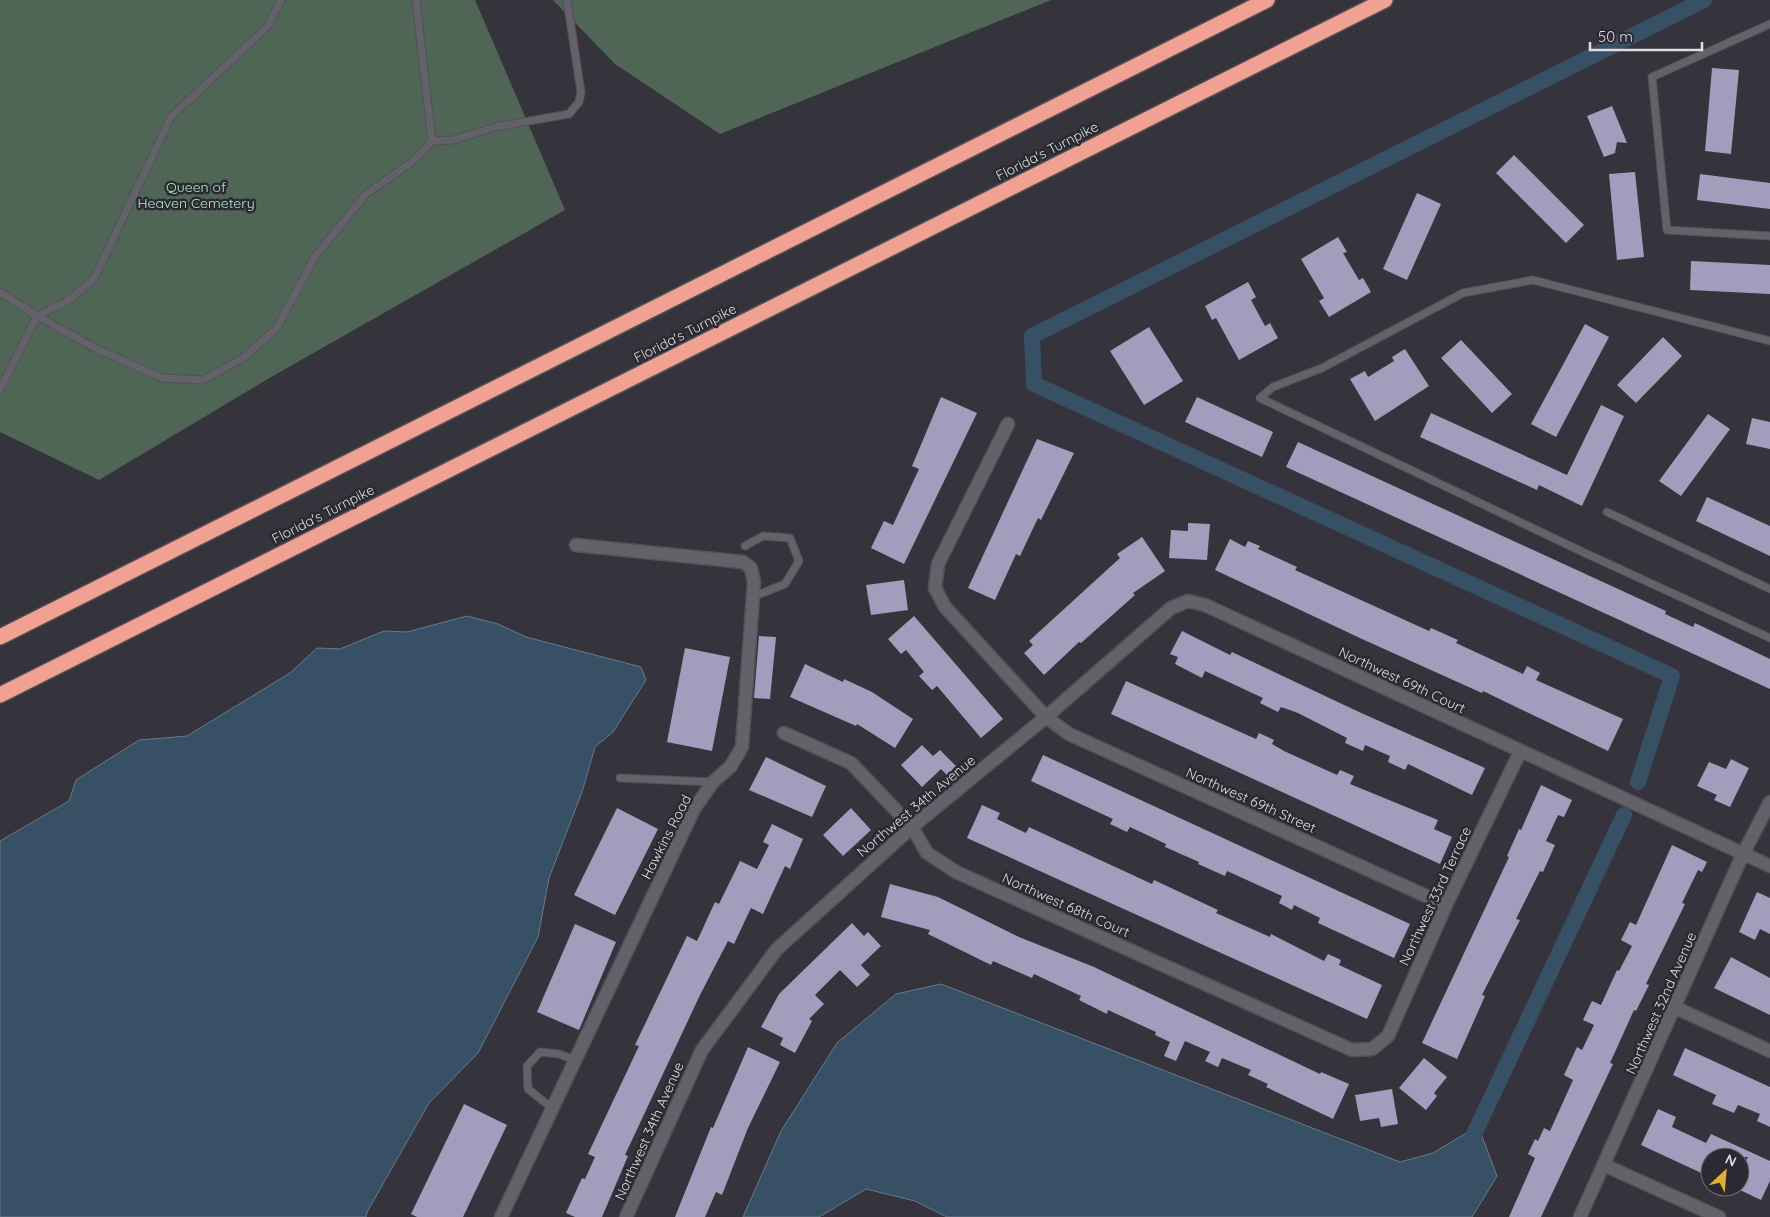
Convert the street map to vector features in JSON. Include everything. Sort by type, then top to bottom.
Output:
[{"type":"highway","points":[[0,637],[1267,0]]},
{"type":"highway","name":"Florida's Turnpike","points":[[0,695],[1385,0]]},
{"type":"street","points":[[1008,424],[938,564],[934,588],[945,607],[1046,717]]},
{"type":"street","name":"Hawkins Road","points":[[500,1217],[694,809],[713,782],[730,766],[742,747],[754,582],[751,568],[743,562],[576,545]]},
{"type":"street","name":"Northwest 69th Court","points":[[1046,717],[1171,608],[1188,601],[1214,609],[1770,866]]},
{"type":"street","name":"Northwest 34th Avenue","points":[[626,1217],[702,1050],[777,949],[912,827],[1046,717]]},
{"type":"street","name":"Northwest 69th Street","points":[[1046,717],[1069,734],[1446,905]]},
{"type":"street","name":"Northwest 68th Court","points":[[784,733],[851,763],[912,827],[927,853],[956,872],[1352,1050],[1372,1049]]},
{"type":"street","name":"Northwest 33rd Terrace","points":[[1372,1049],[1388,1036],[1446,905],[1520,752]]},
{"type":"street","name":"Northwest 32nd Avenue","points":[[1580,1217],[1744,854],[1770,802]]},
{"type":"street","points":[[1676,1008],[1770,1051]]},
{"type":"street","points":[[1604,1164],[1718,1217]]},
{"type":"lane","points":[[0,389],[37,316],[69,300],[94,279],[171,117],[267,27],[281,0]]},
{"type":"lane","points":[[416,0],[432,141]]},
{"type":"lane","points":[[0,292],[37,316],[97,349],[162,378],[203,380],[243,358],[277,328],[314,258],[366,194],[412,162],[432,141],[453,140],[495,127],[569,114],[579,102],[581,92],[567,0]]},
{"type":"lane","points":[[1770,24],[1652,77],[1667,230],[1770,236]]},
{"type":"lane","points":[[1770,341],[1533,280],[1463,293],[1322,368],[1273,387],[1260,398],[1579,550],[1770,638]]},
{"type":"lane","points":[[1606,512],[1770,589]]},
{"type":"lane","points":[[745,546],[764,536],[790,538],[799,561],[785,584],[752,597]]},
{"type":"lane","points":[[620,778],[713,782]]},
{"type":"lane","points":[[552,1108],[528,1089],[527,1066],[540,1052],[559,1054],[574,1060]]},
{"type":"green space","name":"Queen of Heaven Cemetery","points":[[0,0],[475,0],[565,210],[266,380],[99,480],[0,432]]},
{"type":"green space","points":[[553,0],[1051,0],[720,134],[615,64]]},
{"type":"water","points":[[467,616],[498,624],[526,637],[641,667],[646,680],[613,732],[595,747],[582,792],[549,878],[538,937],[478,1053],[429,1103],[367,1212],[366,1217],[0,1217],[0,841],[69,801],[76,780],[139,740],[187,736],[290,673],[317,648],[340,649],[384,631],[407,632]]},
{"type":"water","points":[[941,984],[1400,1162],[1433,1153],[1478,1126],[1497,1176],[1472,1217],[947,1217],[915,1201],[866,1189],[819,1217],[743,1217],[781,1131],[837,1043],[896,994]]},
{"type":"building","points":[[1712,68],[1739,70],[1731,154],[1705,151]]},
{"type":"building","points":[[1612,106],[1627,143],[1617,142],[1615,153],[1604,157],[1587,116]]},
{"type":"building","points":[[1514,155],[1584,225],[1566,243],[1496,173]]},
{"type":"building","points":[[1635,172],[1644,257],[1617,260],[1609,174]]},
{"type":"building","points":[[1700,174],[1770,183],[1770,209],[1697,200]]},
{"type":"building","points":[[1417,193],[1441,204],[1407,280],[1383,269]]},
{"type":"building","points":[[1338,237],[1347,252],[1343,253],[1359,280],[1363,278],[1371,292],[1329,317],[1319,301],[1324,298],[1301,259]]},
{"type":"building","points":[[1691,261],[1770,265],[1770,294],[1690,290]]},
{"type":"building","points":[[1248,282],[1256,297],[1251,300],[1265,326],[1270,323],[1278,338],[1239,360],[1216,318],[1212,320],[1205,306]]},
{"type":"building","points":[[1585,324],[1609,337],[1556,437],[1531,424]]},
{"type":"building","points":[[1149,327],[1183,381],[1144,405],[1110,351]]},
{"type":"building","points":[[1663,337],[1682,356],[1636,403],[1617,385]]},
{"type":"building","points":[[1461,340],[1512,394],[1492,413],[1441,358]]},
{"type":"building","points":[[1405,349],[1429,386],[1375,421],[1350,379],[1365,371],[1368,377],[1394,361],[1392,357]]},
{"type":"building","points":[[941,397],[977,413],[904,564],[871,548],[884,521],[893,525],[919,469],[912,466]]},
{"type":"building","points":[[1197,397],[1273,432],[1262,457],[1185,422]]},
{"type":"building","points":[[1601,405],[1624,416],[1582,506],[1539,485],[1537,490],[1420,437],[1431,413],[1567,475]]},
{"type":"building","points":[[1708,414],[1730,429],[1681,496],[1659,481]]},
{"type":"building","points":[[1752,418],[1770,422],[1770,449],[1746,444]]},
{"type":"building","points":[[1037,439],[1074,453],[1041,520],[1038,518],[1020,556],[1016,554],[995,600],[968,588]]},
{"type":"building","points":[[1298,442],[1666,611],[1665,614],[1693,627],[1695,623],[1770,659],[1770,689],[1286,467]]},
{"type":"building","points":[[1707,497],[1770,526],[1770,556],[1696,521]]},
{"type":"building","points":[[1188,523],[1210,524],[1207,560],[1169,558],[1171,530],[1188,531]]},
{"type":"building","points":[[1142,537],[1165,571],[1133,593],[1135,595],[1081,643],[1079,642],[1044,675],[1024,653],[1033,645],[1029,641],[1120,558],[1117,554]]},
{"type":"building","points":[[1230,539],[1245,547],[1248,541],[1260,546],[1258,549],[1297,567],[1295,570],[1429,631],[1431,628],[1458,640],[1456,643],[1523,674],[1527,666],[1540,673],[1536,680],[1623,719],[1608,751],[1483,691],[1482,693],[1362,639],[1215,570]]},
{"type":"building","points":[[904,580],[908,610],[871,615],[866,585]]},
{"type":"building","points":[[914,616],[1003,719],[981,738],[937,686],[932,690],[919,676],[924,672],[906,650],[901,654],[888,639]]},
{"type":"building","points":[[1182,631],[1230,655],[1232,652],[1359,712],[1485,768],[1472,795],[1408,764],[1405,770],[1388,762],[1390,756],[1365,745],[1363,751],[1345,743],[1347,738],[1298,713],[1281,707],[1278,712],[1260,703],[1263,698],[1205,671],[1202,678],[1175,664],[1178,657],[1170,654]]},
{"type":"building","points":[[759,636],[776,637],[770,699],[754,698]]},
{"type":"building","points":[[685,648],[730,657],[712,751],[667,742]]},
{"type":"building","points":[[805,664],[843,682],[844,679],[872,692],[913,719],[895,748],[857,724],[856,726],[790,697]]},
{"type":"building","points":[[1126,681],[1256,739],[1259,733],[1274,740],[1272,744],[1284,751],[1337,775],[1340,770],[1354,776],[1350,784],[1438,820],[1434,829],[1452,837],[1440,864],[1111,714]]},
{"type":"building","points":[[922,745],[933,756],[940,750],[956,766],[947,775],[941,769],[922,787],[901,765]]},
{"type":"building","points":[[1043,755],[1410,924],[1394,958],[1318,923],[1320,918],[1294,905],[1292,910],[1279,903],[1282,896],[1227,871],[1225,876],[1198,864],[1199,862],[1165,847],[1166,844],[1130,827],[1127,832],[1110,824],[1113,819],[1031,781]]},
{"type":"building","points":[[766,757],[826,786],[812,817],[749,790]]},
{"type":"building","points":[[1731,759],[1749,768],[1730,807],[1714,800],[1717,795],[1697,786],[1709,762],[1726,769]]},
{"type":"building","points":[[1541,785],[1572,800],[1564,817],[1558,815],[1546,841],[1555,845],[1543,872],[1540,871],[1516,919],[1520,920],[1482,995],[1485,996],[1457,1059],[1422,1043],[1509,857],[1507,856],[1519,829],[1521,830]]},
{"type":"building","points":[[982,805],[1000,813],[997,819],[1026,833],[1029,827],[1152,884],[1154,880],[1218,910],[1216,913],[1270,937],[1271,934],[1324,961],[1328,954],[1341,960],[1339,965],[1382,985],[1367,1019],[967,838]]},
{"type":"building","points":[[617,808],[658,829],[615,915],[574,895]]},
{"type":"building","points":[[851,808],[871,830],[843,856],[823,835]]},
{"type":"building","points":[[772,824],[803,839],[790,869],[785,866],[763,914],[751,908],[734,944],[728,941],[700,995],[625,1155],[628,1156],[602,1217],[575,1217],[566,1213],[582,1178],[585,1179],[595,1157],[588,1154],[639,1046],[635,1045],[687,936],[697,941],[715,902],[719,904],[740,861],[757,869],[769,845],[763,842]]},
{"type":"building","points":[[1672,845],[1707,862],[1702,872],[1698,870],[1682,903],[1685,904],[1646,984],[1649,985],[1636,1011],[1634,1010],[1610,1063],[1613,1064],[1541,1217],[1509,1217],[1535,1158],[1528,1154],[1535,1139],[1538,1141],[1544,1128],[1550,1131],[1573,1080],[1564,1075],[1577,1047],[1582,1050],[1594,1025],[1583,1020],[1592,1001],[1601,1005],[1617,970],[1619,971],[1632,946],[1621,940],[1630,922],[1636,925]]},
{"type":"building","points":[[890,884],[938,897],[1019,937],[1094,967],[1320,1074],[1321,1072],[1349,1084],[1333,1119],[1266,1087],[1268,1084],[1248,1075],[1251,1070],[1222,1058],[1218,1067],[1205,1061],[1210,1052],[1185,1041],[1176,1061],[1164,1056],[1170,1042],[1155,1035],[1156,1032],[1108,1010],[1107,1014],[1079,1000],[1081,996],[1034,974],[1032,978],[993,961],[991,965],[928,934],[930,930],[881,917]]},
{"type":"building","points":[[1757,892],[1770,898],[1770,934],[1760,929],[1755,940],[1739,932]]},
{"type":"building","points":[[852,923],[864,936],[868,932],[881,946],[861,965],[870,975],[857,987],[840,970],[815,995],[824,1004],[809,1019],[812,1021],[795,1053],[780,1045],[783,1038],[761,1027],[779,994]]},
{"type":"building","points":[[575,924],[616,942],[579,1030],[537,1012]]},
{"type":"building","points":[[1731,957],[1770,978],[1770,1015],[1714,988]]},
{"type":"building","points":[[748,1047],[780,1062],[748,1128],[722,1195],[716,1192],[705,1217],[675,1217],[711,1127],[713,1128]]},
{"type":"building","points":[[1685,1048],[1770,1087],[1770,1127],[1757,1121],[1760,1114],[1738,1105],[1734,1113],[1712,1104],[1716,1095],[1673,1075]]},
{"type":"building","points":[[1424,1058],[1447,1077],[1434,1093],[1437,1096],[1426,1110],[1399,1088]]},
{"type":"building","points":[[1392,1089],[1398,1124],[1381,1127],[1379,1118],[1360,1121],[1355,1095]]},
{"type":"building","points":[[464,1104],[507,1125],[463,1217],[417,1217],[411,1214]]},
{"type":"building","points":[[1658,1109],[1676,1117],[1672,1127],[1706,1143],[1711,1134],[1739,1147],[1700,1147],[1700,1172],[1641,1145]]},
{"type":"building","points":[[1750,1152],[1770,1161],[1770,1181],[1761,1200],[1750,1195]]},
{"type":"waterway","points":[[1638,782],[1672,676],[1034,384],[1032,336],[1704,0]]},
{"type":"waterway","points":[[1469,1145],[1624,815]]}]
